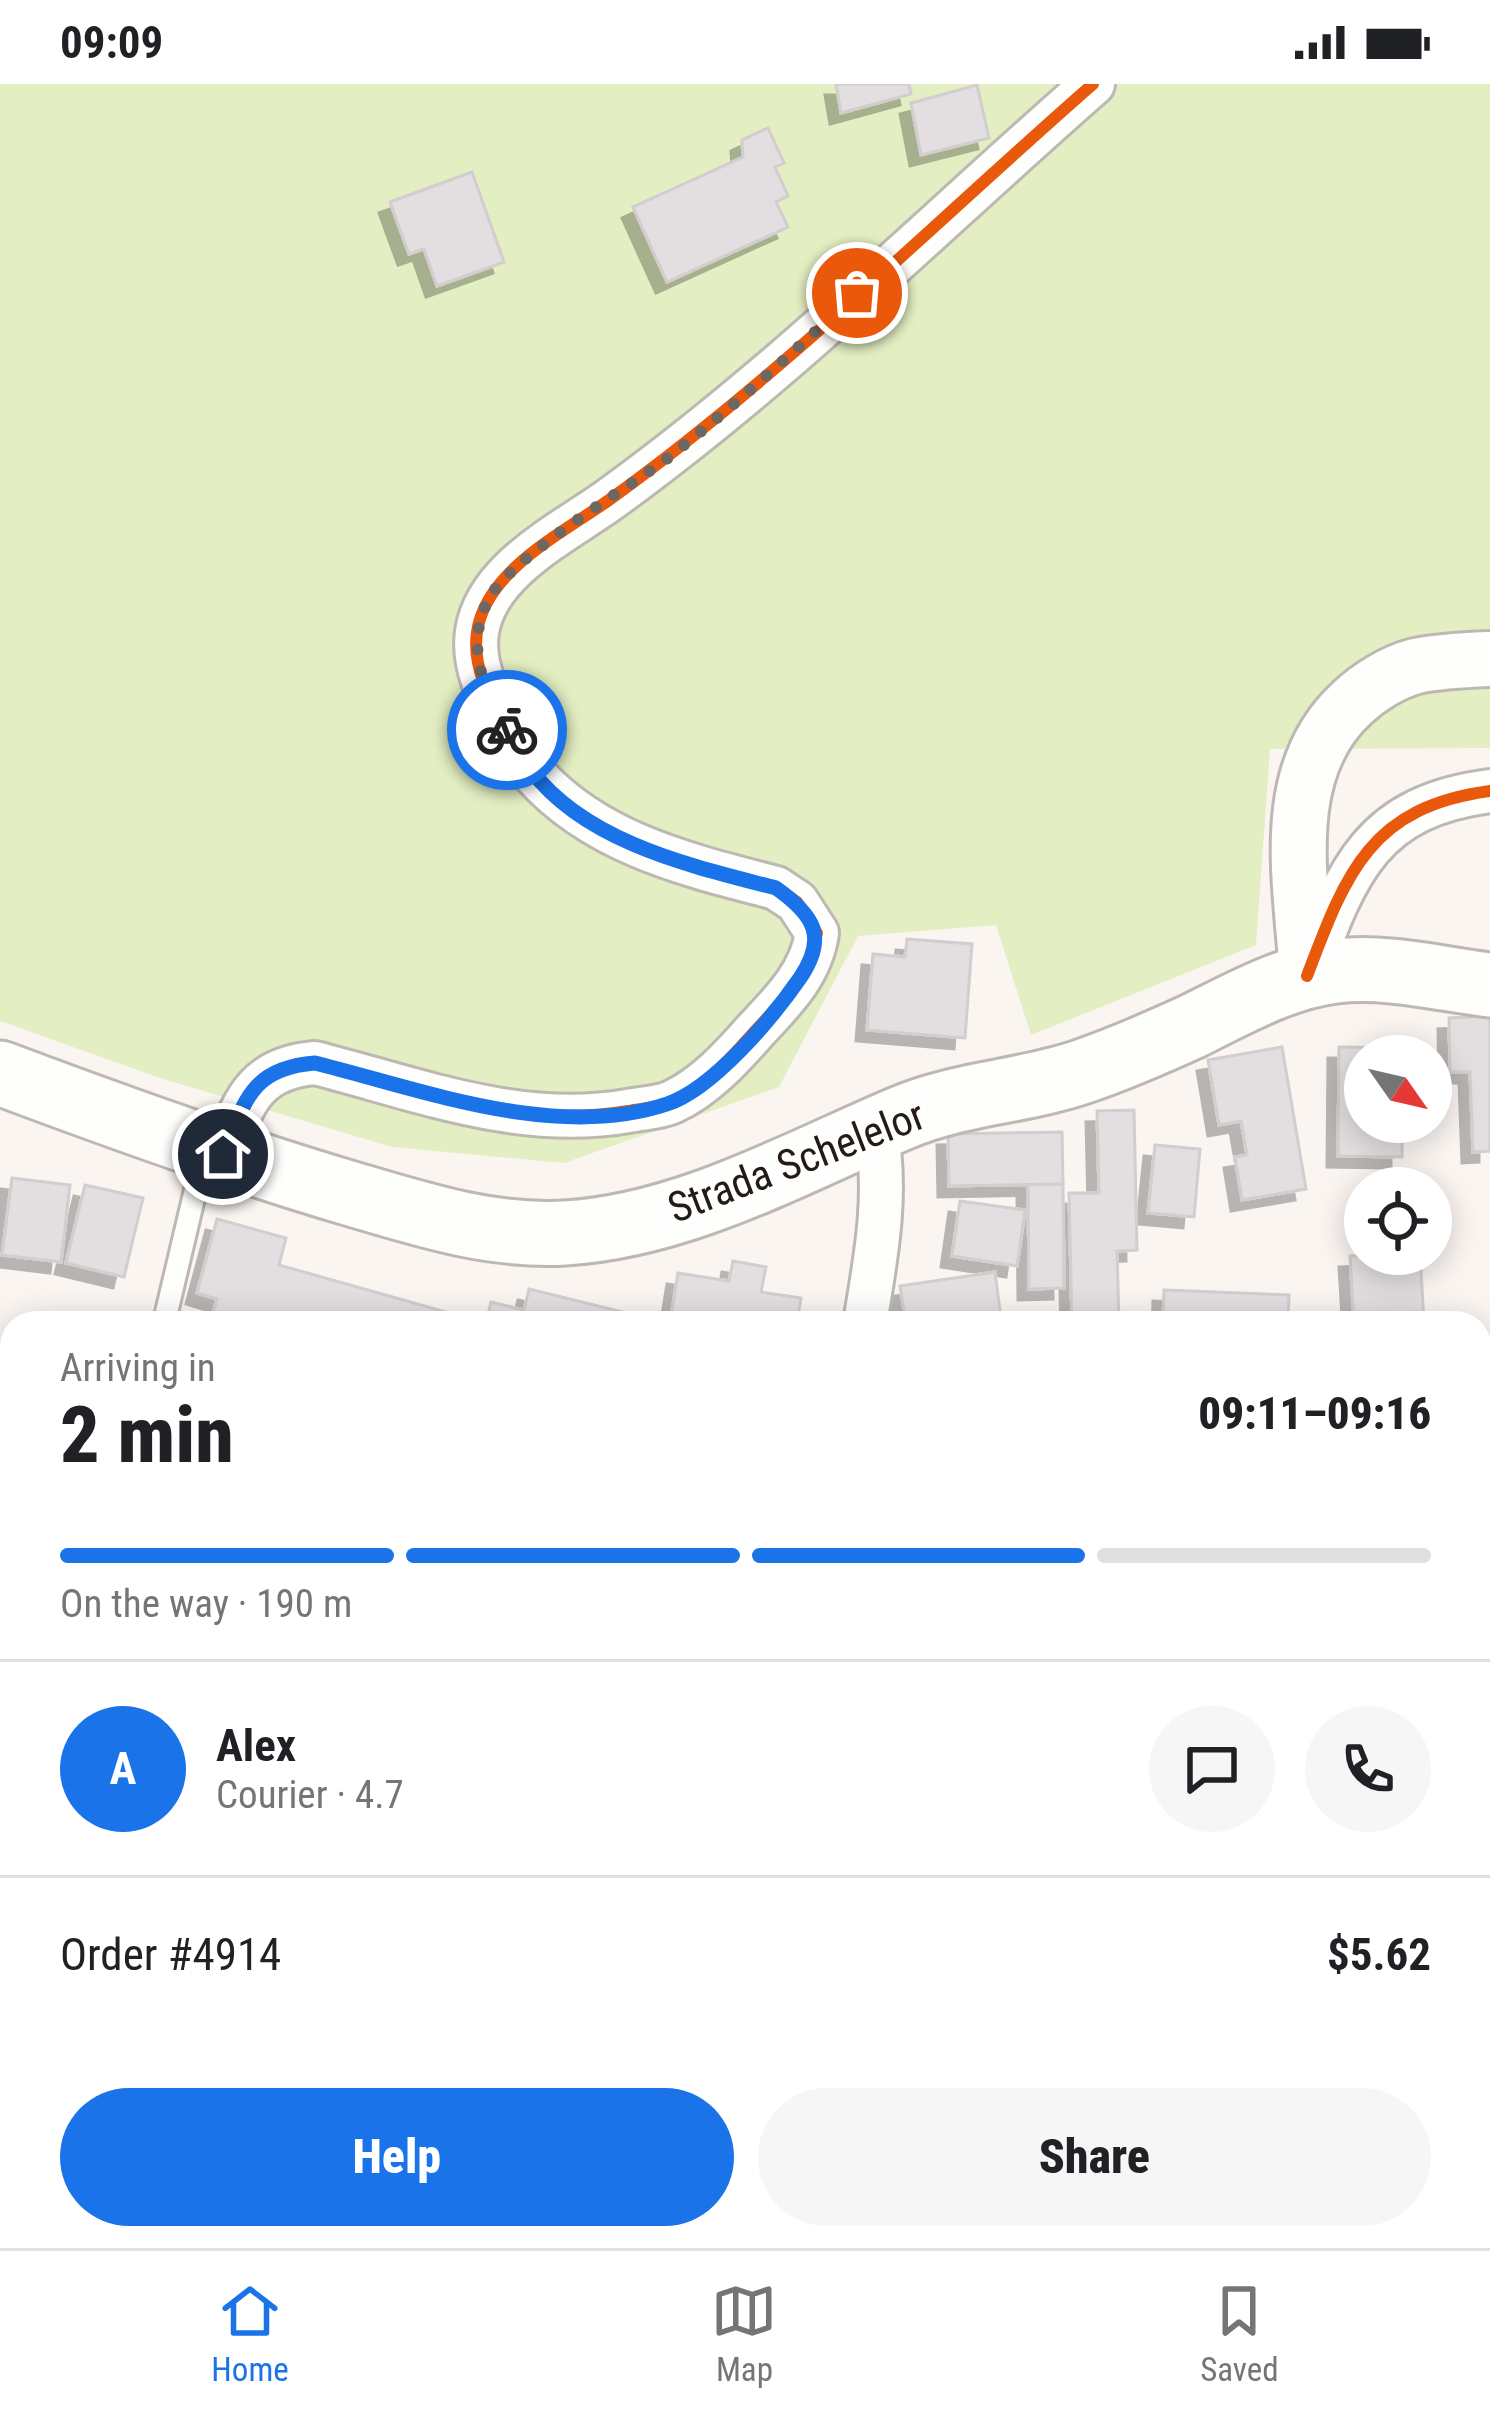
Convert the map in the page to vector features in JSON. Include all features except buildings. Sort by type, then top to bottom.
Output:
[{"type":"main road","name":"Strada Schelelor","points":[[0,1073],[214,1151],[460,1225],[510,1234],[569,1233],[690,1206],[943,1105],[1080,1072],[1307,976],[1365,970],[1490,986]]},
{"type":"street","points":[[214,1151],[268,1072],[293,1065],[315,1063],[445,1101],[511,1112],[602,1116],[668,1104],[697,1088],[789,994],[814,958],[817,933],[797,902],[776,888],[622,841],[582,816],[532,772],[496,711],[479,674],[477,632],[489,597],[529,557],[668,458],[750,390],[1093,84]]},
{"type":"street","points":[[1307,976],[1298,822],[1307,767],[1330,722],[1367,688],[1413,667],[1490,659]]},
{"type":"street","points":[[1307,976],[1346,883],[1375,842],[1407,814],[1452,796],[1490,791]]},
{"type":"street","points":[[867,1311],[883,1216],[876,1129]]},
{"type":"lane","points":[[167,1311],[214,1151]]},
{"type":"green space","points":[[0,84],[1490,84],[1490,748],[1270,749],[1256,945],[1031,1035],[996,925],[858,936],[779,1087],[564,1163],[392,1147],[160,1078],[0,1021]]},
{"type":"cycle path","points":[[223,1154],[245,1104],[264,1081],[277,1072],[315,1063],[508,1111],[588,1115],[662,1106],[717,1071],[785,998],[809,961],[817,933],[797,902],[776,888],[677,860],[614,835],[558,797],[525,762],[483,681],[476,645],[483,610],[495,590],[529,555],[735,402],[1093,84]]},
{"type":"cycle path","points":[[1307,976],[1335,906],[1368,851],[1416,812],[1490,791]]},
{"type":"way so far","points":[[507,730],[479,674],[477,632],[489,597],[529,557],[668,458],[857,293]]},
{"type":"route","points":[[223,1154],[244,1104],[268,1072],[293,1065],[315,1063],[445,1101],[511,1112],[602,1116],[668,1104],[697,1088],[748,1040],[814,958],[817,933],[797,902],[776,888],[622,841],[582,816],[532,772],[507,730]]}]
